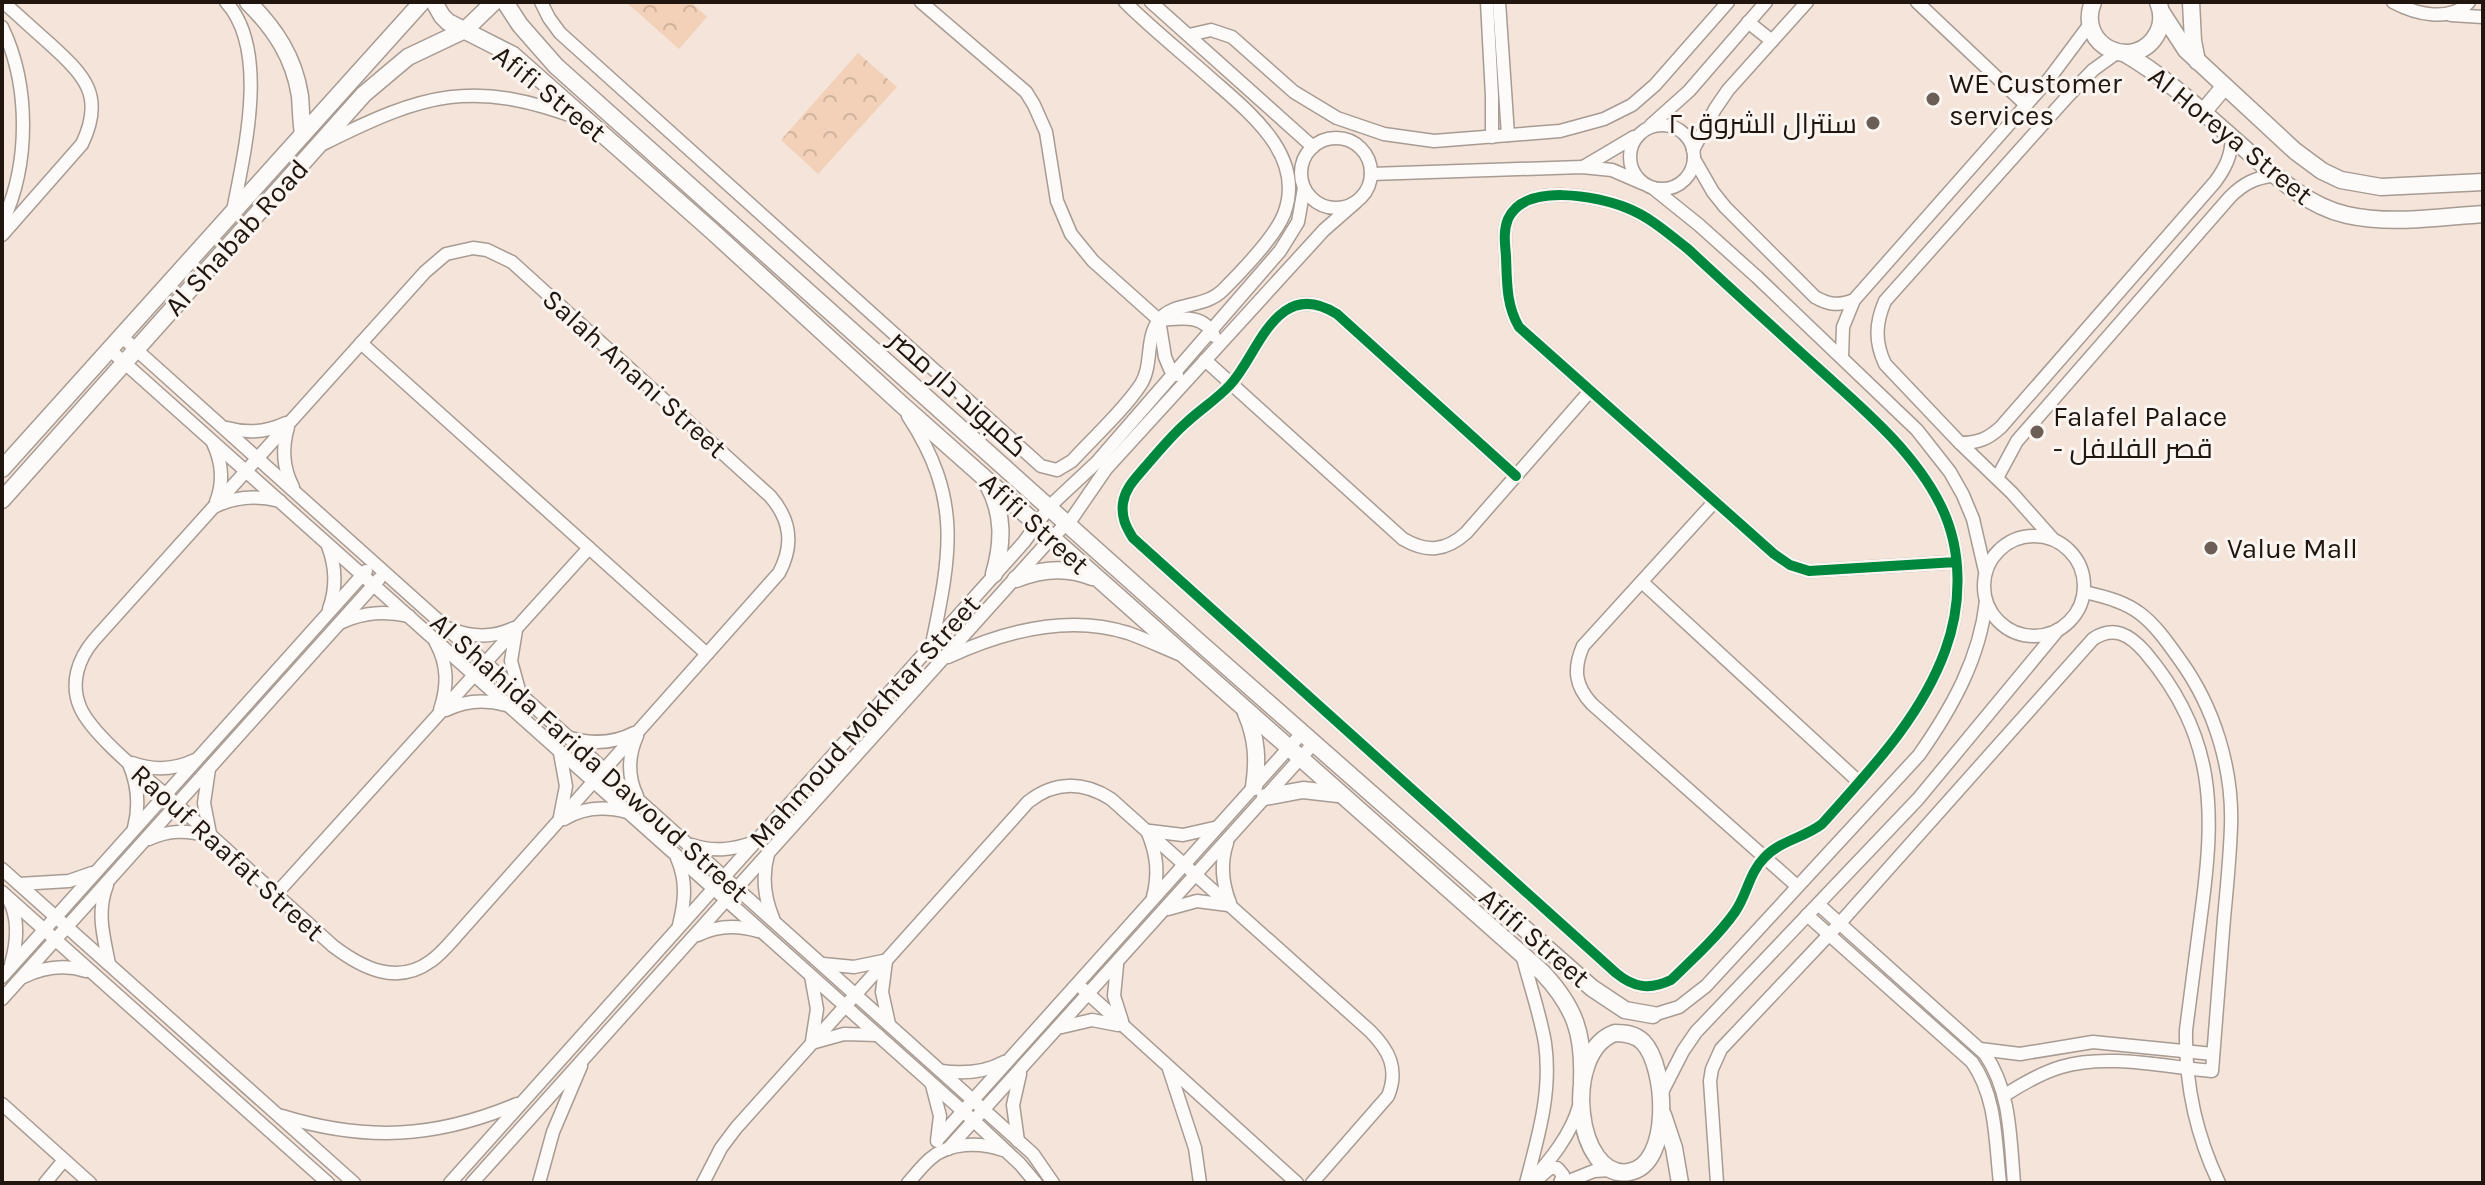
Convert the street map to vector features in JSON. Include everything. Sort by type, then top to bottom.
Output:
[{"type":"street","points":[[2,235],[82,144],[90,127],[93,108],[89,89],[80,72],[3,2]]},
{"type":"street","points":[[226,2],[243,26],[250,84],[248,130],[232,212]]},
{"type":"street","points":[[248,2],[271,26],[291,61],[298,88],[303,134]]},
{"type":"street","name":"Al Shabab Road","points":[[2,469],[422,2]]},
{"type":"street","name":"Afifi Street","points":[[434,2],[448,22],[513,55],[1522,954],[1559,990],[1571,1010],[1580,1032],[1582,1081]]},
{"type":"street","name":"Al Shabab Road","points":[[2,500],[364,94],[393,68],[425,48],[465,30],[494,2]]},
{"type":"street","name":"Afifi Street","points":[[505,2],[528,34],[575,83],[1592,988],[1634,1013],[1653,1015]]},
{"type":"street","name":"كمبوند دار مصر","points":[[541,2],[560,33],[1041,466],[1049,470],[1065,467],[1133,394],[1146,372],[1153,331],[1159,320]]},
{"type":"street","points":[[921,2],[1026,92],[1046,132],[1057,201],[1071,234],[1093,261],[1159,320],[1165,357],[1173,373],[1188,379]]},
{"type":"street","points":[[1125,2],[1265,129],[1279,151],[1289,188],[1285,213],[1279,224],[1223,290],[1206,302],[1171,310],[1159,320]]},
{"type":"street","points":[[1151,2],[1313,147]]},
{"type":"street","points":[[1487,2],[1492,137]]},
{"type":"street","points":[[1499,2],[1508,135]]},
{"type":"street","points":[[1189,35],[1211,30],[1232,37],[1294,92],[1360,128],[1434,141],[1575,129],[1604,119],[1632,105],[1666,74],[1728,2]]},
{"type":"street","points":[[1766,2],[1689,91],[1633,143],[1629,153],[1634,175],[1692,219],[1757,277],[1917,430],[1950,472],[1973,519],[1985,571],[1986,601],[1995,618],[2019,634],[2039,636],[2058,630]]},
{"type":"street","points":[[1371,174],[1582,167],[1612,170],[1647,186],[1664,189],[1675,186],[1685,180],[1691,170],[1694,154],[1715,109],[1728,90],[1807,2]]},
{"type":"street","points":[[1917,2],[2026,105]]},
{"type":"street","points":[[1842,357],[1843,327],[1854,300],[2062,64],[2091,14],[2078,2]]},
{"type":"street","points":[[2191,2],[2197,61]]},
{"type":"street","points":[[2393,2],[2409,10],[2483,17]]},
{"type":"street","points":[[2439,14],[2455,13],[2469,2]]},
{"type":"street","points":[[1530,1183],[1553,1168],[1562,1172],[1562,1183],[1594,1171],[1630,1172],[1646,1164],[1657,1141],[1661,1103],[1683,1051],[1696,1032],[1903,815],[2078,610],[2084,592],[2080,564],[2068,548],[2052,538],[1885,364],[1879,349],[1878,316],[1885,301],[2081,81],[2121,53],[2137,51],[2156,36],[2161,25],[2161,6]]},
{"type":"street","name":"Al Horeya Street","points":[[2161,6],[2176,37],[2197,61],[2308,162],[2341,180],[2381,187],[2483,182]]},
{"type":"street","name":"Al Horeya Street","points":[[2091,14],[2100,42],[2159,75],[2275,175],[2302,196],[2323,207],[2368,219],[2483,214]]},
{"type":"street","points":[[1748,22],[1772,41]]},
{"type":"street","points":[[2,27],[17,70],[22,106],[22,143],[17,180],[2,223]]},
{"type":"street","points":[[513,55],[509,46],[512,38],[519,33],[528,34]]},
{"type":"street","points":[[2062,64],[2081,81]]},
{"type":"street","points":[[2203,112],[2224,87]]},
{"type":"street","points":[[316,147],[396,109],[424,100],[454,96],[514,98],[544,105],[588,122]]},
{"type":"street","points":[[1582,167],[1644,130],[1660,125],[1671,126],[1689,139],[1713,192],[1725,207],[1815,297],[1824,302],[1844,304],[1854,300]]},
{"type":"street","points":[[1960,443],[1975,443],[1990,438],[2001,427],[2215,182],[2226,168],[2232,153],[2232,138]]},
{"type":"street","points":[[1331,139],[1351,142],[1366,155],[1371,174],[1364,195],[1356,202],[1333,208],[1311,198],[1304,188],[1302,166],[1313,147],[1331,139]]},
{"type":"street","points":[[1997,478],[2017,441],[2230,197],[2258,177],[2275,175]]},
{"type":"street","name":"Mahmoud Mokhtar Street","points":[[450,1183],[994,574],[1050,506],[1097,462],[1291,237],[1301,213],[1304,188]]},
{"type":"street","points":[[1516,476],[1337,314],[1312,303],[1286,310],[1267,330],[1231,384],[1181,427],[1128,488],[1123,500],[1123,514],[1133,538],[1616,973],[1636,986],[1660,985],[1671,980],[1732,916],[1753,872],[1764,857],[1822,824],[1904,727],[1944,654],[1955,620],[1958,584],[1956,562],[1953,540],[1941,505],[1901,449],[1868,414],[1659,226],[1628,208],[1590,197],[1538,197],[1525,201],[1515,209],[1505,233],[1508,300],[1519,327],[1790,565],[1809,571],[1956,562]]},
{"type":"street","name":"Mahmoud Mokhtar Street","points":[[472,1183],[1052,537],[1068,523],[1106,469],[1324,230],[1356,202]]},
{"type":"street","name":"Salah Anani Street","points":[[246,471],[435,262],[446,254],[473,248],[487,250],[500,255],[524,273],[770,496],[786,519],[789,533],[786,560],[779,573],[605,770]]},
{"type":"street","points":[[754,269],[767,254]]},
{"type":"street","points":[[1757,277],[1774,256]]},
{"type":"street","points":[[1159,320],[1197,319],[1211,330],[1217,347]]},
{"type":"street","name":"Al Shahida Farida Dawoud Street","points":[[115,342],[211,440],[931,1082],[1008,1152],[1036,1183]]},
{"type":"street","points":[[361,343],[707,654]]},
{"type":"street","name":"Al Shahida Farida Dawoud Street","points":[[130,356],[224,428],[374,562],[1018,1141],[1044,1167],[1053,1183]]},
{"type":"street","points":[[1205,360],[1403,539],[1415,547],[1429,550],[1455,542],[1590,391]]},
{"type":"street","points":[[900,403],[932,459],[947,515],[947,573],[931,645]]},
{"type":"street","points":[[224,428],[264,431],[289,421]]},
{"type":"street","points":[[289,421],[284,451],[289,480],[296,493]]},
{"type":"street","points":[[211,440],[221,466],[219,494],[213,508]]},
{"type":"street","name":"Raouf Raafat Street","points":[[246,471],[94,640],[79,663],[76,691],[85,718],[128,761],[333,946],[360,965],[390,974],[406,973],[434,960],[605,770]]},
{"type":"street","points":[[984,476],[993,494],[1002,534],[994,574]]},
{"type":"street","points":[[213,508],[239,498],[267,498],[281,502]]},
{"type":"street","points":[[1715,501],[1583,646],[1576,670],[1578,683],[1583,695],[1592,704],[1797,886]]},
{"type":"street","points":[[1985,571],[2000,548],[2015,539],[2033,535],[2052,538]]},
{"type":"street","points":[[326,616],[336,579],[334,560],[327,543]]},
{"type":"street","points":[[276,894],[589,548]]},
{"type":"street","points":[[6,973],[374,562]]},
{"type":"street","points":[[1016,579],[1032,573],[1059,570],[1085,574],[1101,582]]},
{"type":"street","points":[[2,999],[385,572]]},
{"type":"street","points":[[1642,582],[1859,782]]},
{"type":"street","points":[[2005,1095],[2037,1076],[2071,1064],[2097,1061],[2212,1071],[2232,823],[2227,773],[2214,724],[2193,678],[2163,636],[2142,614],[2115,598],[2084,592]]},
{"type":"street","points":[[1625,1033],[1653,1015],[1679,1007],[1706,986],[1919,755],[1952,705],[1976,651],[1986,601]]},
{"type":"street","points":[[339,624],[373,613],[409,616]]},
{"type":"street","points":[[941,660],[975,644],[1006,635],[1066,625],[1127,632],[1186,657]]},
{"type":"street","points":[[445,626],[473,636],[489,636],[517,627]]},
{"type":"street","points":[[517,627],[511,661],[521,694]]},
{"type":"street","points":[[1717,1183],[1710,1081],[1716,1059],[1728,1041],[1840,923],[2093,639],[2106,633],[2125,634],[2135,640],[2156,665],[2181,704],[2199,746],[2206,778],[2210,815],[2209,848],[2185,1051],[2201,1138],[2219,1183]]},
{"type":"street","points":[[434,638],[446,668],[440,713]]},
{"type":"street","points":[[440,713],[474,701],[492,701],[510,706]]},
{"type":"street","points":[[908,1183],[930,1159],[948,1149],[1229,838],[1259,792],[1255,739],[1244,708]]},
{"type":"street","points":[[569,738],[584,742],[613,741],[640,730]]},
{"type":"street","points":[[640,730],[634,743],[630,773],[640,801]]},
{"type":"street","points":[[938,1139],[1218,827],[1259,792],[1309,738]]},
{"type":"street","points":[[558,823],[566,786],[559,750]]},
{"type":"street","points":[[128,761],[141,766],[170,768],[198,759]]},
{"type":"street","points":[[128,761],[138,803],[132,832]]},
{"type":"street","points":[[143,841],[177,831],[211,837],[204,803],[209,768]]},
{"type":"street","points":[[703,1183],[721,1148],[1028,802],[1038,794],[1062,785],[1088,787],[1111,799],[1383,1044],[1391,1060],[1393,1078],[1388,1096],[1312,1183]]},
{"type":"street","points":[[1259,792],[1303,790],[1342,795]]},
{"type":"street","points":[[1881,798],[1903,815]]},
{"type":"street","points":[[558,823],[585,810],[615,809],[629,813]]},
{"type":"street","points":[[1147,831],[1183,835],[1218,827]]},
{"type":"street","points":[[1147,831],[1157,865],[1157,883],[1152,900]]},
{"type":"street","points":[[1229,838],[1223,854],[1222,872],[1231,906]]},
{"type":"street","points":[[688,844],[714,850],[755,842]]},
{"type":"street","points":[[769,853],[765,866],[765,894],[774,921]]},
{"type":"street","points":[[676,855],[685,883],[678,928]]},
{"type":"street","points":[[2,869],[354,1183]]},
{"type":"street","points":[[19,884],[69,881],[98,870]]},
{"type":"street","points":[[109,964],[101,906],[110,879]]},
{"type":"street","points":[[5,895],[328,1183]]},
{"type":"street","points":[[5,895],[14,909],[16,924],[16,939],[6,973]]},
{"type":"street","points":[[1164,910],[1197,901],[1231,906]]},
{"type":"street","points":[[1818,904],[1980,1049],[1992,1065],[2005,1095],[2014,1183]]},
{"type":"street","points":[[1807,915],[1956,1046],[1979,1071],[1991,1099],[2000,1183]]},
{"type":"street","points":[[692,938],[709,930],[727,927],[764,933]]},
{"type":"street","points":[[1522,954],[1540,1019],[1547,1074],[1541,1130],[1530,1183]]},
{"type":"street","points":[[822,964],[854,967],[886,960]]},
{"type":"street","points":[[886,960],[882,992],[889,1024]]},
{"type":"street","points":[[1117,962],[1114,996],[1125,1028]]},
{"type":"street","points":[[20,978],[51,967],[68,967],[84,970],[98,978]]},
{"type":"street","points":[[811,975],[817,1009],[811,1044]]},
{"type":"street","points":[[1077,985],[1297,1183]]},
{"type":"street","points":[[1617,1005],[1625,1023],[1625,1033]]},
{"type":"street","points":[[1059,1028],[1092,1020],[1125,1028]]},
{"type":"street","points":[[1628,1183],[1602,1164],[1592,1148],[1581,1099],[1586,1065],[1597,1042],[1615,1033],[1625,1033],[1643,1042],[1649,1051],[1680,1183]]},
{"type":"street","points":[[811,1044],[844,1034],[878,1035]]},
{"type":"street","points":[[1980,1049],[2006,1054],[2031,1054],[2093,1042],[2213,1054]]},
{"type":"street","points":[[2031,1054],[2029,1066],[2037,1076]]},
{"type":"street","points":[[539,1183],[553,1132],[585,1057]]},
{"type":"street","points":[[940,1071],[970,1073],[1011,1059]]},
{"type":"street","points":[[1168,1066],[1195,1148],[1200,1183]]},
{"type":"street","points":[[1018,1141],[1013,1105],[1021,1069]]},
{"type":"street","points":[[930,1159],[938,1139],[940,1116],[931,1082]]},
{"type":"street","points":[[1530,1183],[1557,1150],[1577,1115],[1581,1099]]},
{"type":"street","points":[[279,1114],[312,1125],[383,1134],[418,1132],[465,1123],[520,1103]]},
{"type":"street","points":[[2,1104],[90,1183]]},
{"type":"street","points":[[948,1149],[984,1145],[1008,1152]]},
{"type":"street","points":[[45,1183],[64,1160]]},
{"type":"green space","points":[[626,2],[691,2],[707,17],[679,49]]},
{"type":"green space","points":[[858,53],[897,87],[818,174],[781,140]]},
{"type":"cycle path","points":[[1516,476],[1337,314],[1318,305],[1305,304],[1291,307],[1276,318],[1230,385],[1160,449],[1128,488],[1123,513],[1133,538],[1616,973],[1642,986],[1671,980],[1696,956],[1735,912],[1764,858],[1777,847],[1822,824],[1907,722],[1934,676],[1951,633],[1958,577],[1953,539],[1948,521],[1929,484],[1901,448],[1852,399],[1674,238],[1635,212],[1598,199],[1545,196],[1517,207],[1508,219],[1505,238],[1508,293],[1519,327],[1774,554],[1790,565],[1809,571],[1956,562]]},
{"type":"place","name":"WE Customer services","points":[[1933,99]]},
{"type":"place","name":"سنترال الشروق ٢","points":[[1873,123]]},
{"type":"place","name":"Falafel Palace - قصر الفلافل","points":[[2037,432]]},
{"type":"place","name":"Value Mall","points":[[2211,548]]}]
